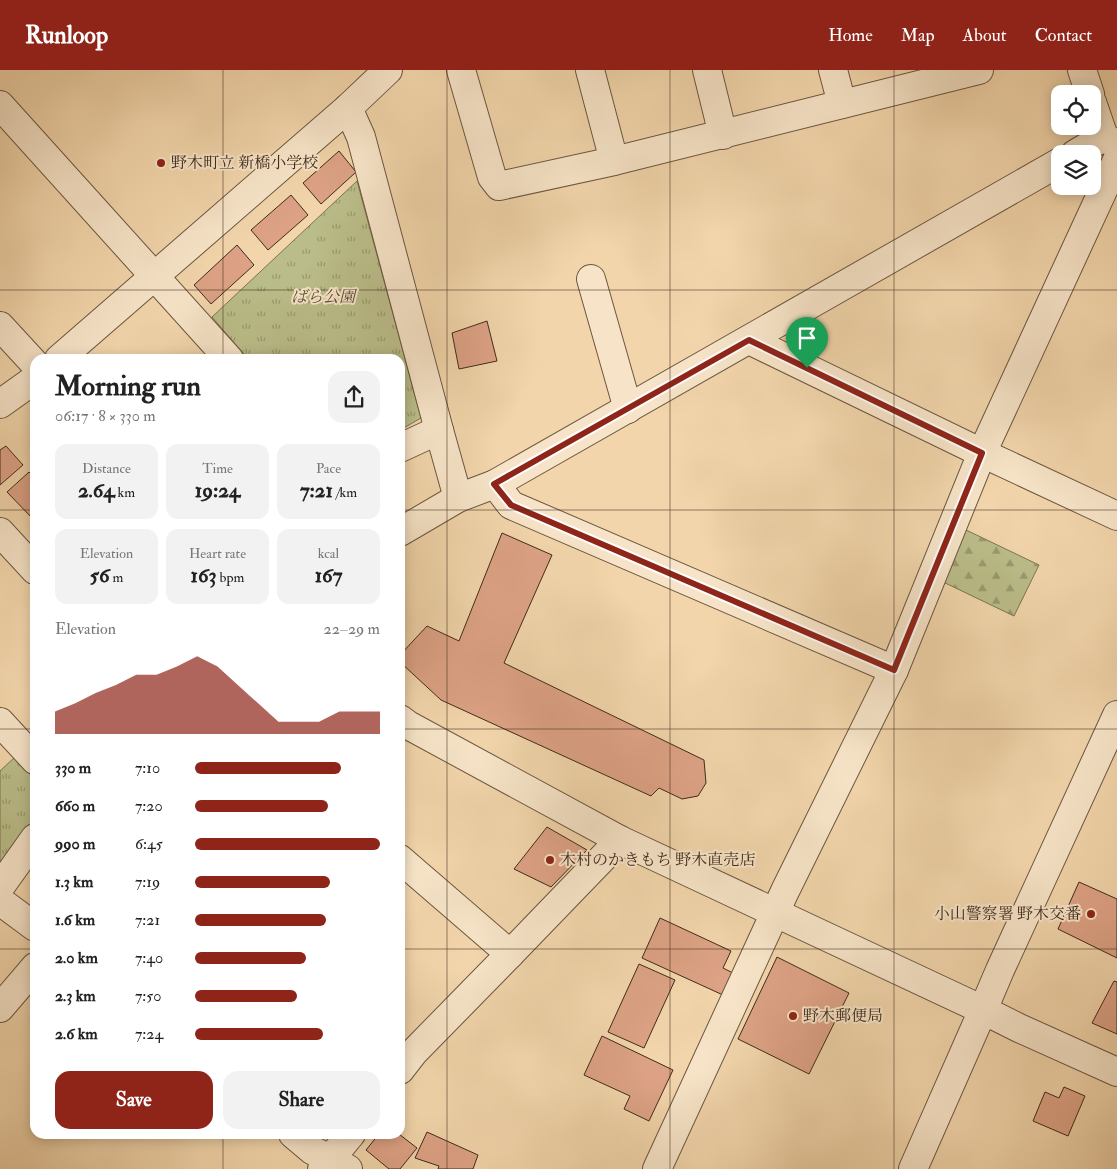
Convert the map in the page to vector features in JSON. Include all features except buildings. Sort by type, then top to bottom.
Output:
[{"type":"street","points":[[64,354],[348,108],[388,70]]},
{"type":"street","points":[[461,70],[492,178],[499,186],[614,161],[966,72]]},
{"type":"street","points":[[590,70],[614,161]]},
{"type":"street","points":[[707,70],[723,134]]},
{"type":"street","points":[[833,70],[842,104]]},
{"type":"street","points":[[1082,70],[1087,85]]},
{"type":"street","points":[[0,105],[224,354]]},
{"type":"street","points":[[348,108],[361,137],[438,430],[458,498]]},
{"type":"street","points":[[657,1169],[775,912],[894,670],[982,453],[1113,147],[1101,121]]},
{"type":"street","points":[[405,529],[458,498],[494,484],[628,409],[1051,167]]},
{"type":"street","points":[[590,279],[628,409]]},
{"type":"street","points":[[0,326],[30,359]]},
{"type":"street","points":[[749,340],[1117,516]]},
{"type":"street","points":[[0,404],[30,383]]},
{"type":"street","points":[[405,446],[438,430]]},
{"type":"street","points":[[494,484],[511,505],[894,670]]},
{"type":"street","points":[[0,532],[30,565]]},
{"type":"street","points":[[912,1169],[1000,970],[1117,715]]},
{"type":"street","points":[[0,722],[30,755]]},
{"type":"street","points":[[405,723],[620,840],[1019,1028],[1117,1072]]},
{"type":"street","points":[[405,1054],[510,954],[620,840]]},
{"type":"street","points":[[0,887],[30,845]]},
{"type":"street","points":[[405,863],[510,954]]},
{"type":"street","points":[[0,901],[30,923]]},
{"type":"street","points":[[0,1008],[30,973]]},
{"type":"street","points":[[299,1139],[334,1166],[348,1139]]},
{"type":"green space","name":"ばら公園","points":[[357,181],[404,354],[244,354],[212,317]]},
{"type":"green space","name":"ばら公園","points":[[405,359],[421,418],[405,427]]},
{"type":"green space","points":[[964,529],[1039,565],[1014,616],[939,580]]},
{"type":"green space","points":[[16,756],[30,770],[30,826],[0,869],[0,771]]},
{"type":"place","name":"野木町立 新橋小学校","points":[[161,163]]},
{"type":"place","name":"木村のかきもち 野木直売店","points":[[550,860]]},
{"type":"place","name":"小山警察署 野木交番","points":[[1091,914]]},
{"type":"place","name":"野木郵便局","points":[[793,1016]]},
{"type":"route","points":[[749,340],[807,368],[982,453],[894,670],[511,505],[494,484],[749,340]]}]
